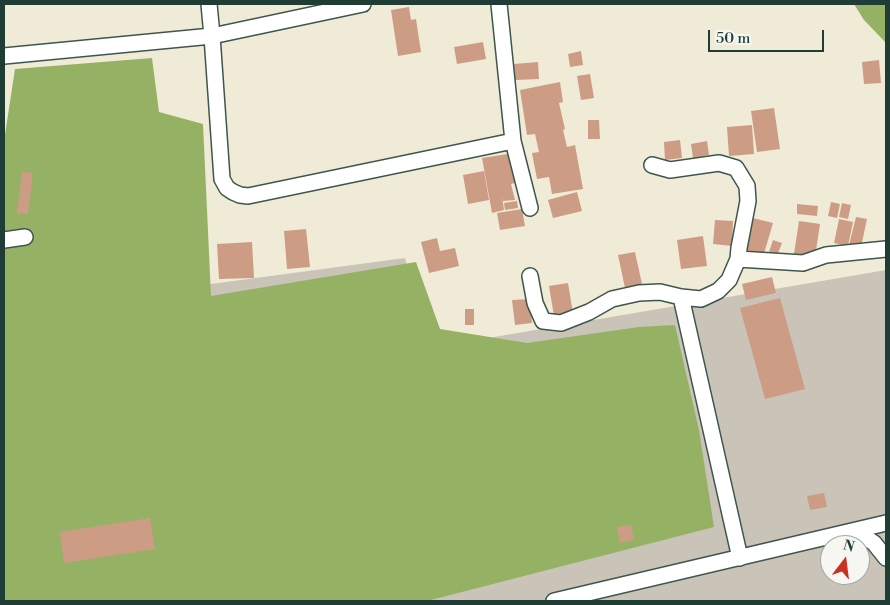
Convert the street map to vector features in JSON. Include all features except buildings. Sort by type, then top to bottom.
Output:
[{"type":"street","points":[[208,4],[222,179],[227,188],[232,192],[248,196],[513,141]]},
{"type":"street","points":[[4,56],[212,36],[363,4]]},
{"type":"street","points":[[499,4],[513,141],[530,208]]},
{"type":"street","points":[[530,276],[535,303],[543,320],[560,323],[589,312],[612,299],[639,293],[660,292],[701,299],[718,291],[729,280],[738,259],[748,201],[747,186],[736,168],[719,163],[670,170],[652,164]]},
{"type":"street","points":[[4,240],[25,237]]},
{"type":"street","points":[[738,259],[803,263],[826,255],[886,248]]},
{"type":"street","points":[[681,297],[740,558]]},
{"type":"street","points":[[554,601],[886,523]]},
{"type":"street","points":[[852,531],[874,543],[886,558]]},
{"type":"shaded area","points":[[405,258],[430,348],[886,270],[886,601],[4,601],[84,301]]},
{"type":"green space","points":[[854,4],[886,4],[886,43],[864,20]]},
{"type":"green space","points":[[152,58],[159,112],[203,124],[211,296],[416,262],[440,329],[527,343],[639,327],[675,325],[699,430],[714,527],[427,601],[4,601],[4,141],[15,69]]}]
